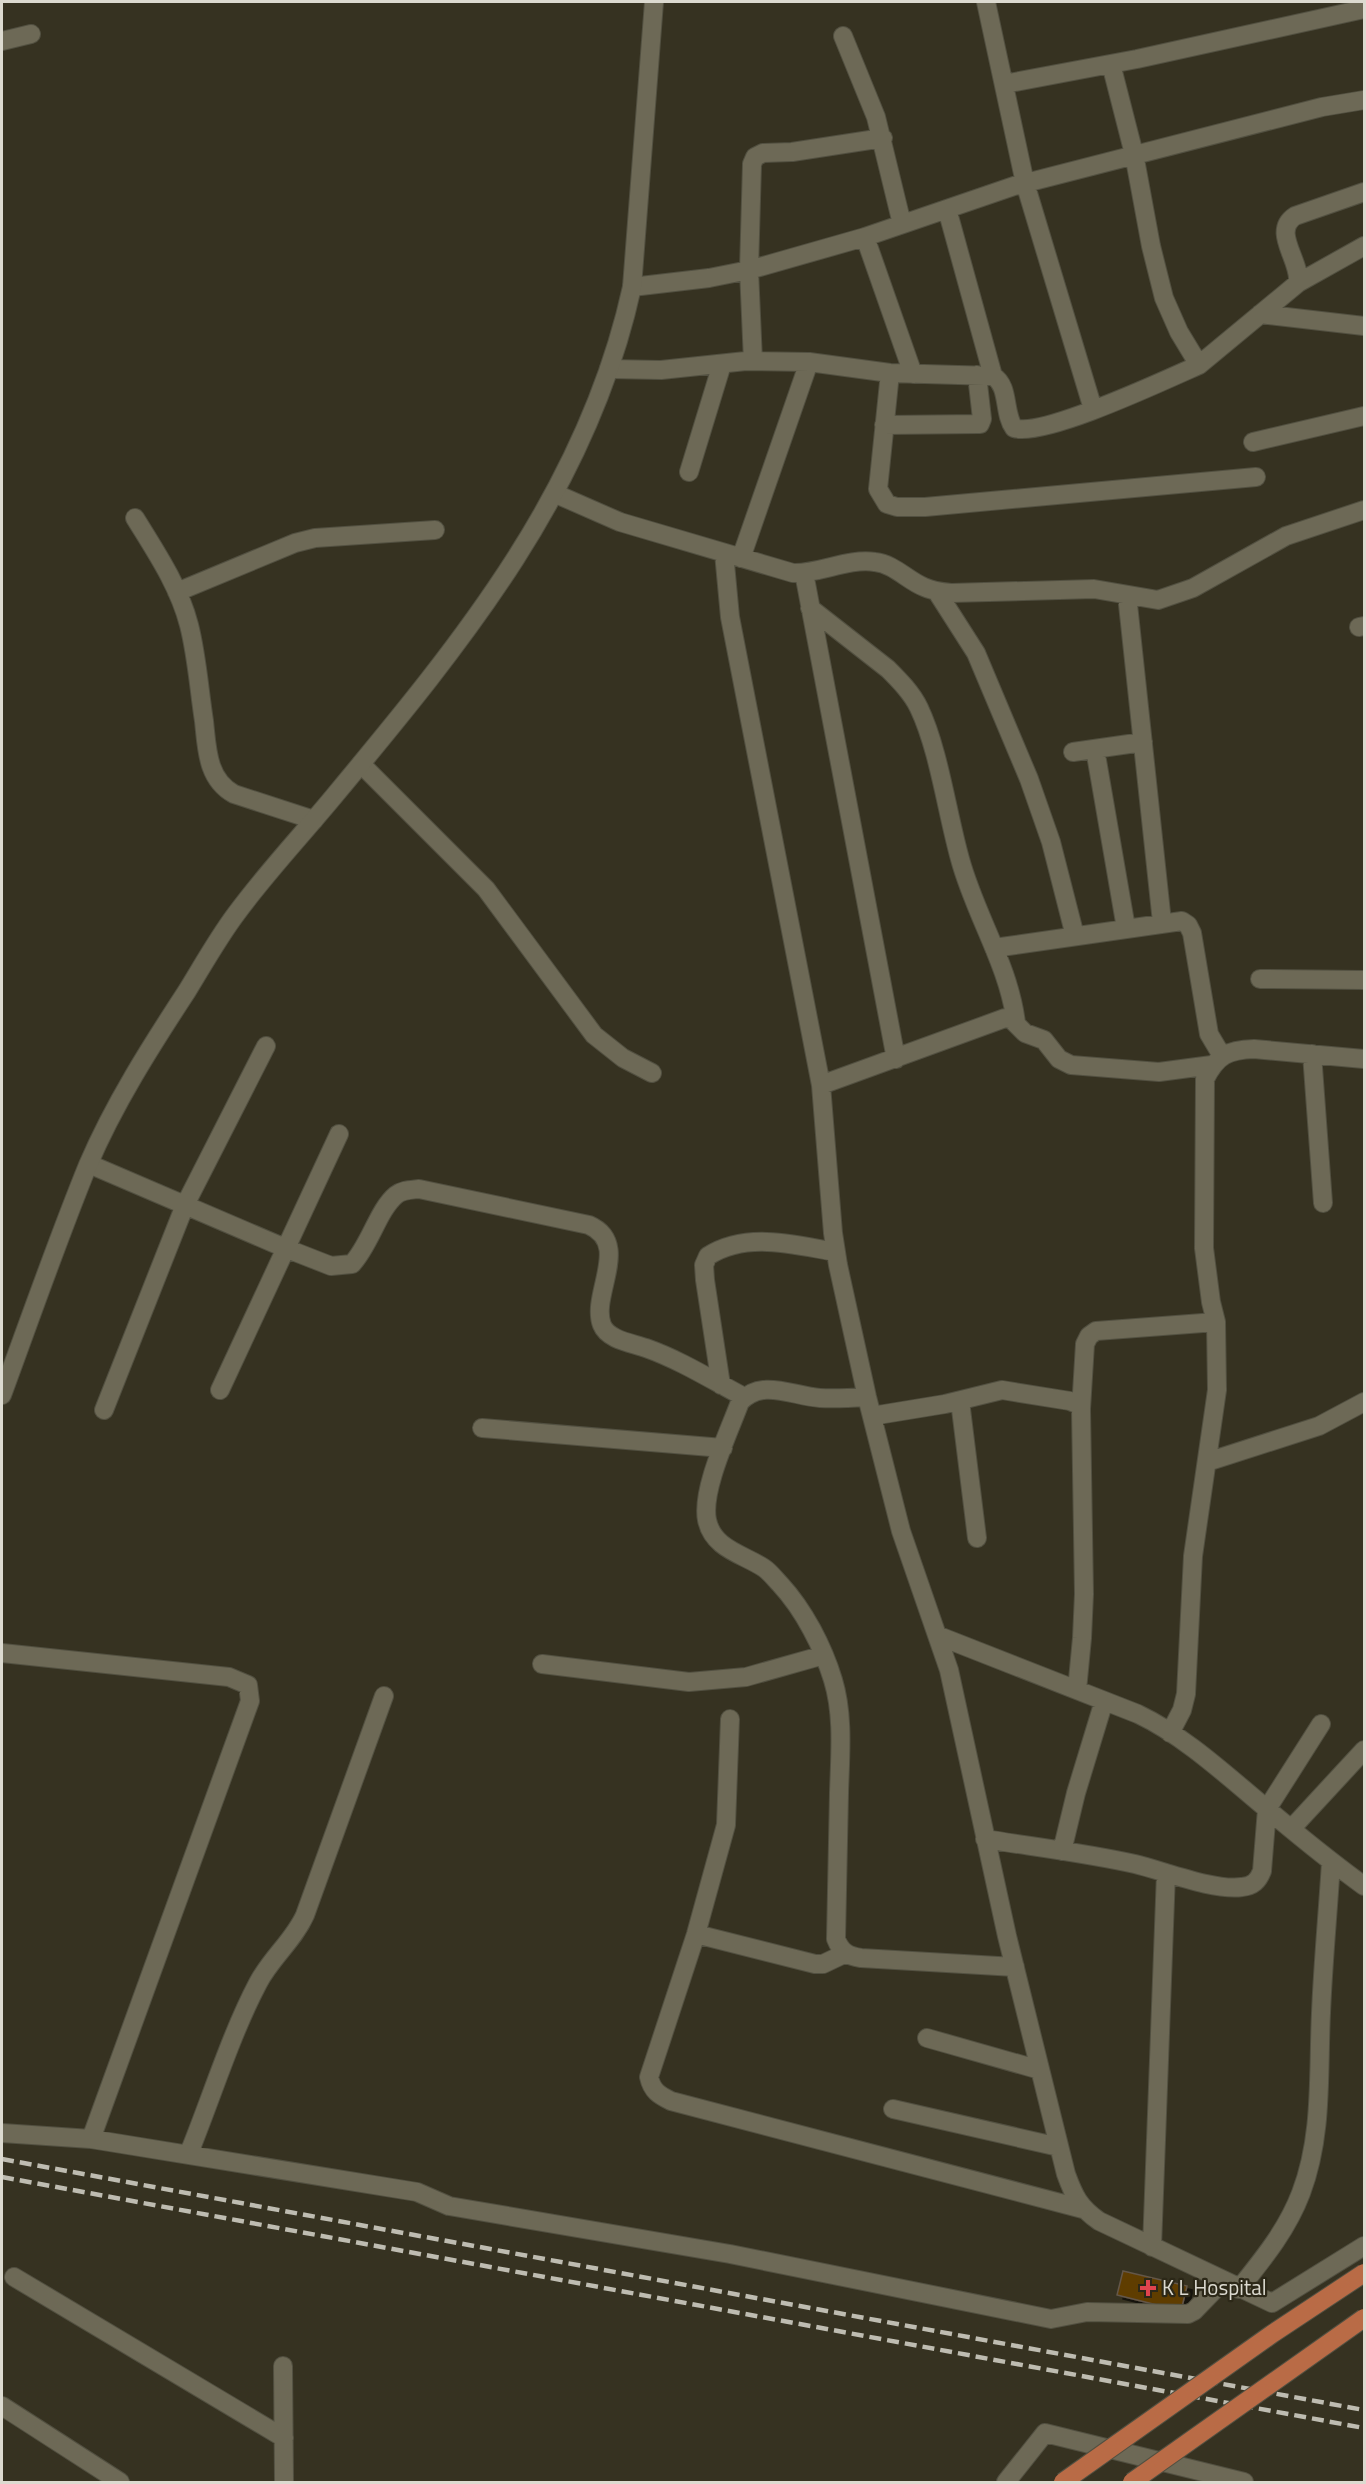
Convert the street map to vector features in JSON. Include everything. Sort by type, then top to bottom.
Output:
[{"type":"main road","points":[[1063,2482],[1272,2334],[1365,2273]]},
{"type":"main road","points":[[1132,2482],[1365,2318]]},
{"type":"street","points":[[2,1395],[89,1164],[116,1107],[159,1033],[235,915],[361,764],[487,603],[525,547],[556,494],[584,433],[609,369],[623,326],[632,287],[654,2]]},
{"type":"street","points":[[986,2],[1025,183],[1093,409]]},
{"type":"street","points":[[1004,84],[1111,64],[1365,9]]},
{"type":"street","points":[[2,41],[31,34]]},
{"type":"street","points":[[843,36],[870,97],[883,138],[902,224]]},
{"type":"street","points":[[1111,64],[1134,154],[1151,246],[1164,298],[1179,332],[1199,365]]},
{"type":"street","points":[[632,287],[709,278],[749,270],[865,237],[1025,183],[1322,107],[1365,100]]},
{"type":"street","points":[[753,361],[749,270],[752,164],[755,157],[763,153],[792,152],[883,138]]},
{"type":"street","points":[[1298,283],[1299,273],[1284,230],[1287,221],[1295,216],[1365,192]]},
{"type":"street","points":[[884,425],[980,424],[982,419],[985,376],[947,209]]},
{"type":"street","points":[[865,237],[913,374]]},
{"type":"street","points":[[609,369],[661,370],[753,361],[809,362],[890,373],[985,376],[998,380],[1002,387],[1010,422],[1014,428],[1020,430],[1060,422],[1199,365],[1298,283],[1365,246]]},
{"type":"street","points":[[1344,257],[1365,257]]},
{"type":"street","points":[[1260,314],[1365,326]]},
{"type":"street","points":[[809,362],[732,555],[730,617],[821,1085],[836,1252],[867,1396],[901,1531],[949,1670],[1015,1967],[1059,2147],[1073,2193],[1083,2209],[1099,2221],[1272,2303],[1365,2246]]},
{"type":"street","points":[[689,472],[722,364]]},
{"type":"street","points":[[890,373],[878,489],[887,504],[897,507],[925,507],[1256,477]]},
{"type":"street","points":[[1253,442],[1365,416]]},
{"type":"street","points":[[556,494],[620,522],[793,573],[804,573],[853,562],[874,561],[890,566],[923,587],[937,592],[1094,589],[1158,600],[1174,596],[1286,537],[1365,510]]},
{"type":"street","points":[[135,518],[177,592],[189,625],[208,755],[214,777],[222,788],[234,794],[314,820]]},
{"type":"street","points":[[177,592],[295,543],[315,538],[435,530]]},
{"type":"street","points":[[804,573],[896,1059]]},
{"type":"street","points":[[937,592],[976,653],[1033,790],[1051,842],[1075,936]]},
{"type":"street","points":[[1127,595],[1162,922]]},
{"type":"street","points":[[810,608],[888,669],[919,708],[931,743],[960,860],[1013,1002],[1016,1023]]},
{"type":"street","points":[[1073,752],[1143,742]]},
{"type":"street","points":[[1095,749],[1126,928]]},
{"type":"street","points":[[361,764],[486,889],[594,1035],[623,1058],[652,1073]]},
{"type":"street","points":[[994,948],[1162,922],[1182,921],[1188,925],[1192,933],[1209,1034],[1217,1061]]},
{"type":"street","points":[[1260,979],[1365,980]]},
{"type":"street","points":[[821,1085],[1005,1018],[1016,1023],[1025,1033],[1044,1040],[1059,1059],[1071,1065],[1159,1072],[1217,1061],[1237,1050],[1254,1049],[1365,1059]]},
{"type":"street","points":[[104,1410],[185,1205],[266,1046]]},
{"type":"street","points":[[1312,1054],[1323,1203]]},
{"type":"street","points":[[1170,1733],[1182,1710],[1186,1694],[1193,1556],[1217,1390],[1216,1322],[1204,1248],[1205,1079],[1217,1061]]},
{"type":"street","points":[[219,1390],[339,1134]]},
{"type":"street","points":[[89,1164],[331,1266],[352,1264],[362,1253],[388,1204],[396,1194],[406,1190],[418,1189],[590,1224],[599,1229],[607,1238],[609,1248],[601,1309],[602,1324],[608,1333],[653,1351],[744,1397]]},
{"type":"street","points":[[721,1385],[705,1281],[704,1265],[708,1256],[732,1244],[764,1241],[836,1252]]},
{"type":"street","points":[[1077,1690],[1083,1614],[1081,1409],[1085,1344],[1089,1336],[1096,1331],[1216,1322]]},
{"type":"street","points":[[844,1954],[836,1939],[840,1729],[836,1691],[824,1655],[811,1629],[782,1586],[765,1569],[728,1549],[710,1531],[706,1503],[710,1484],[740,1402],[744,1397],[762,1389],[775,1389],[819,1398],[867,1396]]},
{"type":"street","points":[[872,1416],[960,1401],[1002,1390],[1070,1401],[1081,1409]]},
{"type":"street","points":[[960,1401],[977,1539]]},
{"type":"street","points":[[1207,1462],[1319,1426],[1365,1402]]},
{"type":"street","points":[[482,1428],[723,1448]]},
{"type":"street","points":[[939,1636],[1138,1714],[1170,1733],[1222,1771],[1331,1862],[1365,1886]]},
{"type":"street","points":[[2,1653],[230,1677],[248,1685],[251,1693],[91,2139]]},
{"type":"street","points":[[542,1664],[689,1682],[746,1677],[824,1655]]},
{"type":"street","points":[[189,2153],[251,1996],[269,1965],[299,1928],[305,1915],[384,1696]]},
{"type":"street","points":[[1062,1851],[1076,1793],[1104,1701]]},
{"type":"street","points":[[730,1719],[726,1825],[696,1934],[649,2077],[651,2088],[660,2095],[683,2104],[1083,2209]]},
{"type":"street","points":[[986,1839],[1109,1859],[1221,1886],[1240,1888],[1251,1886],[1258,1880],[1262,1871],[1267,1809],[1321,1724]]},
{"type":"street","points":[[1291,1828],[1365,1750]]},
{"type":"street","points":[[2,2133],[91,2139],[189,2153],[417,2192],[449,2206],[730,2254],[1051,2319],[1087,2312],[1188,2314],[1231,2285],[1280,2238],[1300,2196],[1310,2168],[1317,2129],[1321,2012],[1331,1862]]},
{"type":"street","points":[[1152,2247],[1166,1873]]},
{"type":"street","points":[[696,1934],[815,1964],[823,1964],[844,1954],[861,1958],[1015,1967]]},
{"type":"street","points":[[927,2038],[1040,2070]]},
{"type":"street","points":[[893,2109],[1059,2147]]},
{"type":"street","points":[[14,2277],[284,2438]]},
{"type":"street","points":[[283,2366],[284,2482]]},
{"type":"street","points":[[2,2406],[120,2482]]},
{"type":"street","points":[[1006,2482],[1046,2433],[1244,2482]]},
{"type":"building","points":[[1123,2271],[1187,2286],[1181,2311],[1117,2295]]},
{"type":"railway","points":[[2,2159],[1364,2410]]},
{"type":"railway","points":[[2,2177],[1364,2428]]},
{"type":"place","name":"K L Hospital","points":[[1148,2288]]}]
